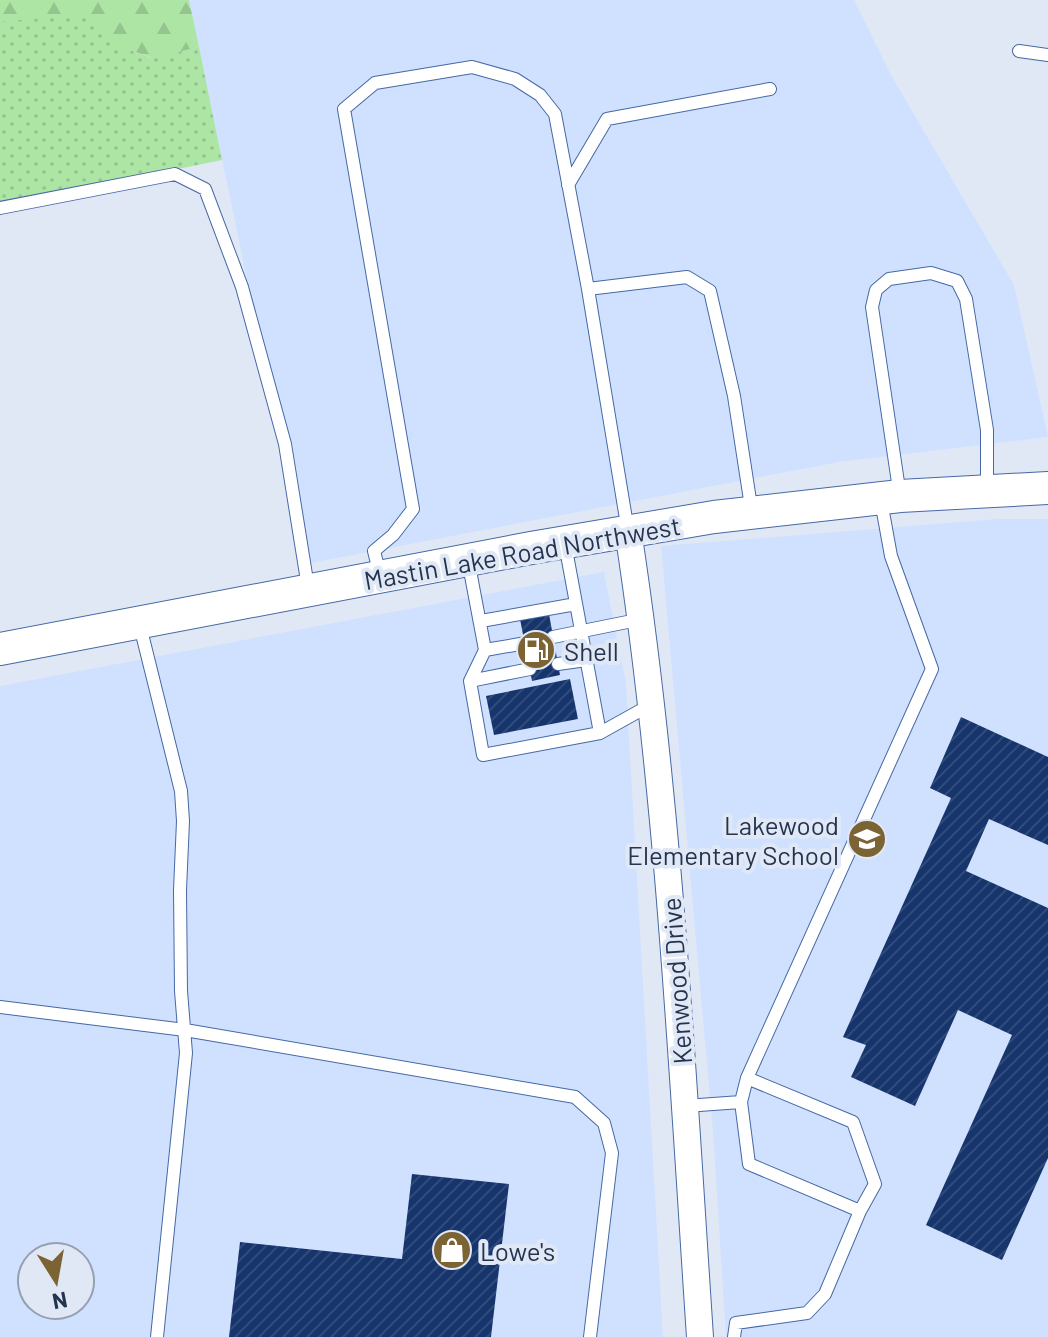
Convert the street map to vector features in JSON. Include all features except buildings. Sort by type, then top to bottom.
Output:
[{"type":"street","name":"Mastin Lake Road Northwest","points":[[0,649],[628,531],[890,497],[1048,488]]},
{"type":"street","name":"Kenwood Drive","points":[[628,531],[652,704],[681,1030],[700,1337]]},
{"type":"lane","points":[[1019,51],[1048,55]]},
{"type":"lane","points":[[380,577],[374,551],[393,535],[413,509],[344,109],[375,83],[472,67],[515,79],[540,95],[555,114],[628,531]]},
{"type":"lane","points":[[568,185],[607,119],[770,89]]},
{"type":"lane","points":[[0,208],[175,174],[205,189],[242,287],[285,444],[309,590]]},
{"type":"lane","points":[[860,1211],[749,1164],[741,1102],[747,1078],[932,669],[891,556],[890,497],[872,307],[876,290],[889,279],[931,273],[957,281],[966,299],[987,430],[987,491]]},
{"type":"lane","points":[[588,289],[687,277],[710,291],[734,396],[752,513]]},
{"type":"lane","points":[[565,542],[600,733]]},
{"type":"lane","points":[[468,560],[485,650],[470,681],[483,755],[600,733],[652,704]]},
{"type":"lane","points":[[481,621],[576,604]]},
{"type":"lane","points":[[553,637],[642,619]]},
{"type":"lane","points":[[139,623],[181,791],[180,919],[186,1053],[157,1337]]},
{"type":"lane","points":[[485,650],[526,643]]},
{"type":"lane","points":[[558,664],[586,660]]},
{"type":"lane","points":[[470,681],[530,669]]},
{"type":"lane","points":[[0,1007],[185,1030],[575,1097],[604,1123],[612,1153],[590,1337]]},
{"type":"lane","points":[[734,1337],[736,1323],[807,1313],[825,1294],[860,1211],[875,1184],[853,1122],[747,1078]]},
{"type":"lane","points":[[685,1106],[741,1102]]},
{"type":"shaded area","points":[[189,0],[854,0],[891,75],[1014,285],[1048,437],[839,462],[306,564]]},
{"type":"shaded area","name":"Lakewood Elementary School","points":[[997,519],[1048,519],[1048,1337],[726,1337],[713,1132],[661,546]]},
{"type":"shaded area","points":[[604,572],[626,684],[663,1337],[0,1337],[0,686]]},
{"type":"green space","points":[[0,0],[189,0],[199,47],[152,58],[125,48],[90,15],[0,21]]},
{"type":"green space","points":[[90,14],[125,48],[151,58],[199,47],[222,160],[0,205],[0,21]]},
{"type":"place","name":"Shell","points":[[536,650]]},
{"type":"place","name":"Lakewood Elementary School","points":[[867,839]]},
{"type":"place","name":"Lowe's","points":[[452,1250]]}]
